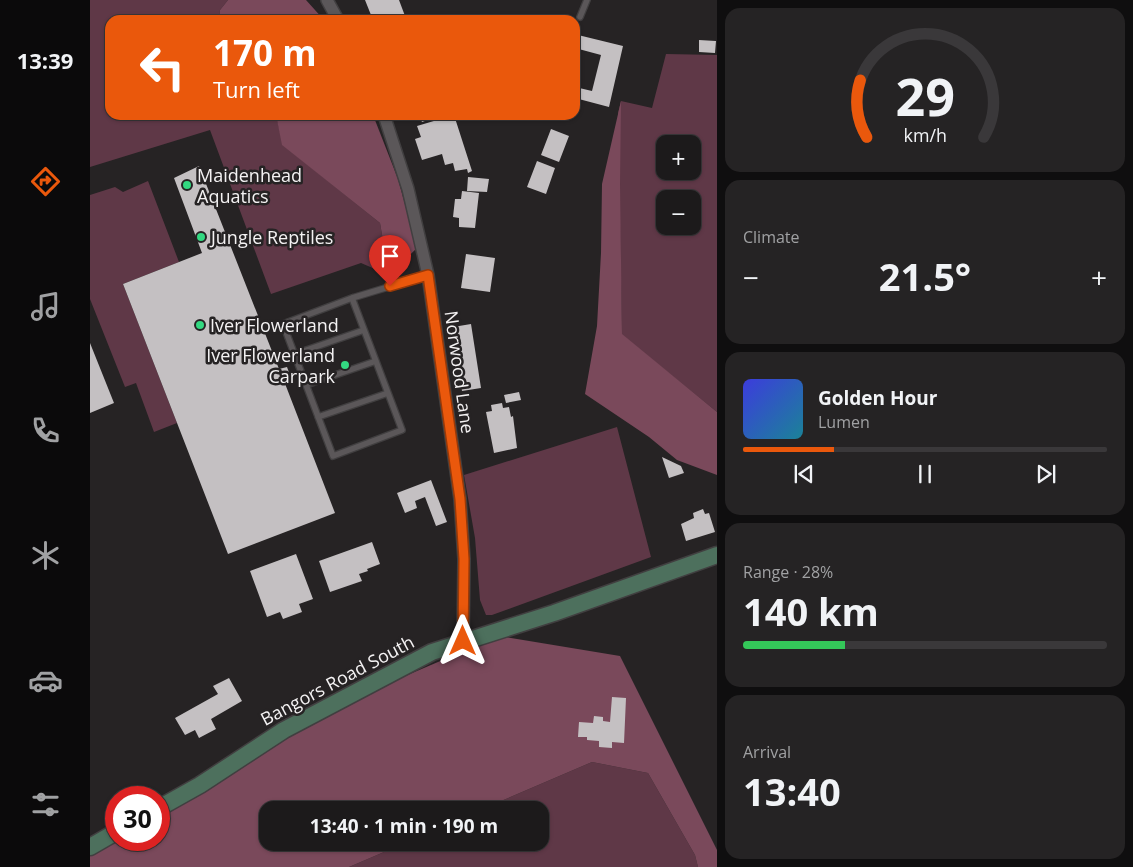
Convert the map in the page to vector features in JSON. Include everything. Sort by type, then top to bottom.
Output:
[{"type":"street","points":[[327,0],[335,15]]},
{"type":"street","name":"Norwood Lane","points":[[386,120],[408,189],[428,275],[460,499],[464,559],[463,641]]},
{"type":"street","name":"Bangors Road South","points":[[170,802],[200,785],[284,730],[432,652],[554,613],[717,555]]},
{"type":"street","points":[[90,847],[105,838]]},
{"type":"lane","points":[[580,17],[588,0]]},
{"type":"lane","points":[[352,298],[402,430],[333,456],[283,324],[352,298],[428,275]]},
{"type":"lane","points":[[294,354],[364,330]]},
{"type":"lane","points":[[306,385],[376,361]]},
{"type":"lane","points":[[318,417],[388,393]]},
{"type":"shaded area","points":[[90,0],[228,0],[220,10],[220,15],[105,15],[105,120],[277,120],[283,145],[380,223],[389,275],[361,263],[271,294],[210,130],[90,167]]},
{"type":"shaded area","points":[[228,0],[306,0],[320,15],[220,15],[220,10]]},
{"type":"shaded area","points":[[666,54],[717,55],[717,412],[622,335],[618,113],[621,101],[652,108]]},
{"type":"shaded area","points":[[621,101],[622,334],[717,412],[717,475],[677,460],[649,437],[585,394],[597,326],[602,184]]},
{"type":"shaded area","points":[[277,120],[375,120],[398,179],[417,248],[389,275],[380,223],[282,145]]},
{"type":"shaded area","points":[[148,181],[179,262],[123,284],[177,423],[154,432],[136,383],[125,387],[90,299],[90,195],[115,187],[123,192]]},
{"type":"shaded area","points":[[617,427],[651,557],[492,615],[486,615],[480,600],[475,538],[464,475]]},
{"type":"shaded area","points":[[499,636],[620,656],[717,850],[717,867],[698,867],[695,855],[648,773],[592,762],[501,801],[259,801],[259,851],[386,851],[349,867],[90,867],[90,855],[105,847],[105,851],[170,851],[170,801],[316,714]]},
{"type":"shaded area","points":[[592,762],[648,773],[695,855],[698,867],[349,867],[386,851],[549,851],[549,801],[501,801]]},
{"type":"building","points":[[365,0],[399,0],[405,15],[371,15]]},
{"type":"building","points":[[580,35],[623,46],[609,107],[580,99],[580,88],[592,91],[601,55],[580,49]]},
{"type":"building","points":[[699,40],[716,41],[715,53],[699,52]]},
{"type":"building","points":[[437,120],[456,120],[472,171],[468,173],[467,169],[455,171],[453,163],[445,165],[442,154],[422,160],[415,139],[421,137],[417,126]]},
{"type":"building","points":[[551,129],[569,136],[559,162],[541,155]]},
{"type":"building","points":[[537,161],[555,168],[546,194],[527,187]]},
{"type":"building","name":"Iver Flowerland","points":[[199,166],[279,369],[287,367],[291,378],[284,381],[335,513],[228,554],[123,284],[202,253],[174,178]]},
{"type":"building","points":[[468,177],[489,179],[487,192],[467,191]]},
{"type":"building","points":[[462,191],[479,193],[475,228],[459,227],[459,218],[453,217],[455,199],[461,199]]},
{"type":"building","points":[[466,254],[495,258],[490,292],[461,288]]},
{"type":"building","points":[[471,324],[481,388],[462,391],[453,327]]},
{"type":"building","points":[[90,343],[114,403],[90,413]]},
{"type":"building","points":[[519,392],[521,400],[506,403],[504,395]]},
{"type":"building","points":[[502,403],[503,408],[509,407],[511,417],[513,416],[517,448],[494,453],[486,412],[492,411],[491,405]]},
{"type":"building","points":[[662,457],[681,466],[684,473],[669,478]]},
{"type":"building","points":[[431,480],[447,522],[436,526],[425,497],[415,501],[417,508],[405,513],[397,493]]},
{"type":"building","points":[[703,509],[705,514],[709,513],[715,532],[686,541],[681,524],[694,518],[693,513]]},
{"type":"building","points":[[372,542],[380,564],[359,574],[362,581],[330,592],[319,561]]},
{"type":"building","points":[[296,554],[313,599],[299,604],[302,612],[283,619],[280,612],[267,617],[250,571]]},
{"type":"building","points":[[229,678],[242,701],[211,719],[216,729],[199,738],[195,730],[185,735],[175,718],[218,694],[213,686]]},
{"type":"building","points":[[612,697],[626,698],[624,743],[612,742],[612,748],[599,747],[599,741],[587,740],[587,737],[578,737],[579,722],[593,723],[594,716],[603,717],[603,721],[610,722]]},
{"type":"place","name":"Maidenhead Aquatics","points":[[187,185]]},
{"type":"place","name":"Jungle Reptiles","points":[[201,237]]},
{"type":"place","name":"Iver Flowerland","points":[[200,325]]},
{"type":"place","name":"Iver Flowerland Carpark","points":[[345,365]]},
{"type":"route","points":[[390,286],[428,275],[460,499],[464,559],[463,641]]}]
